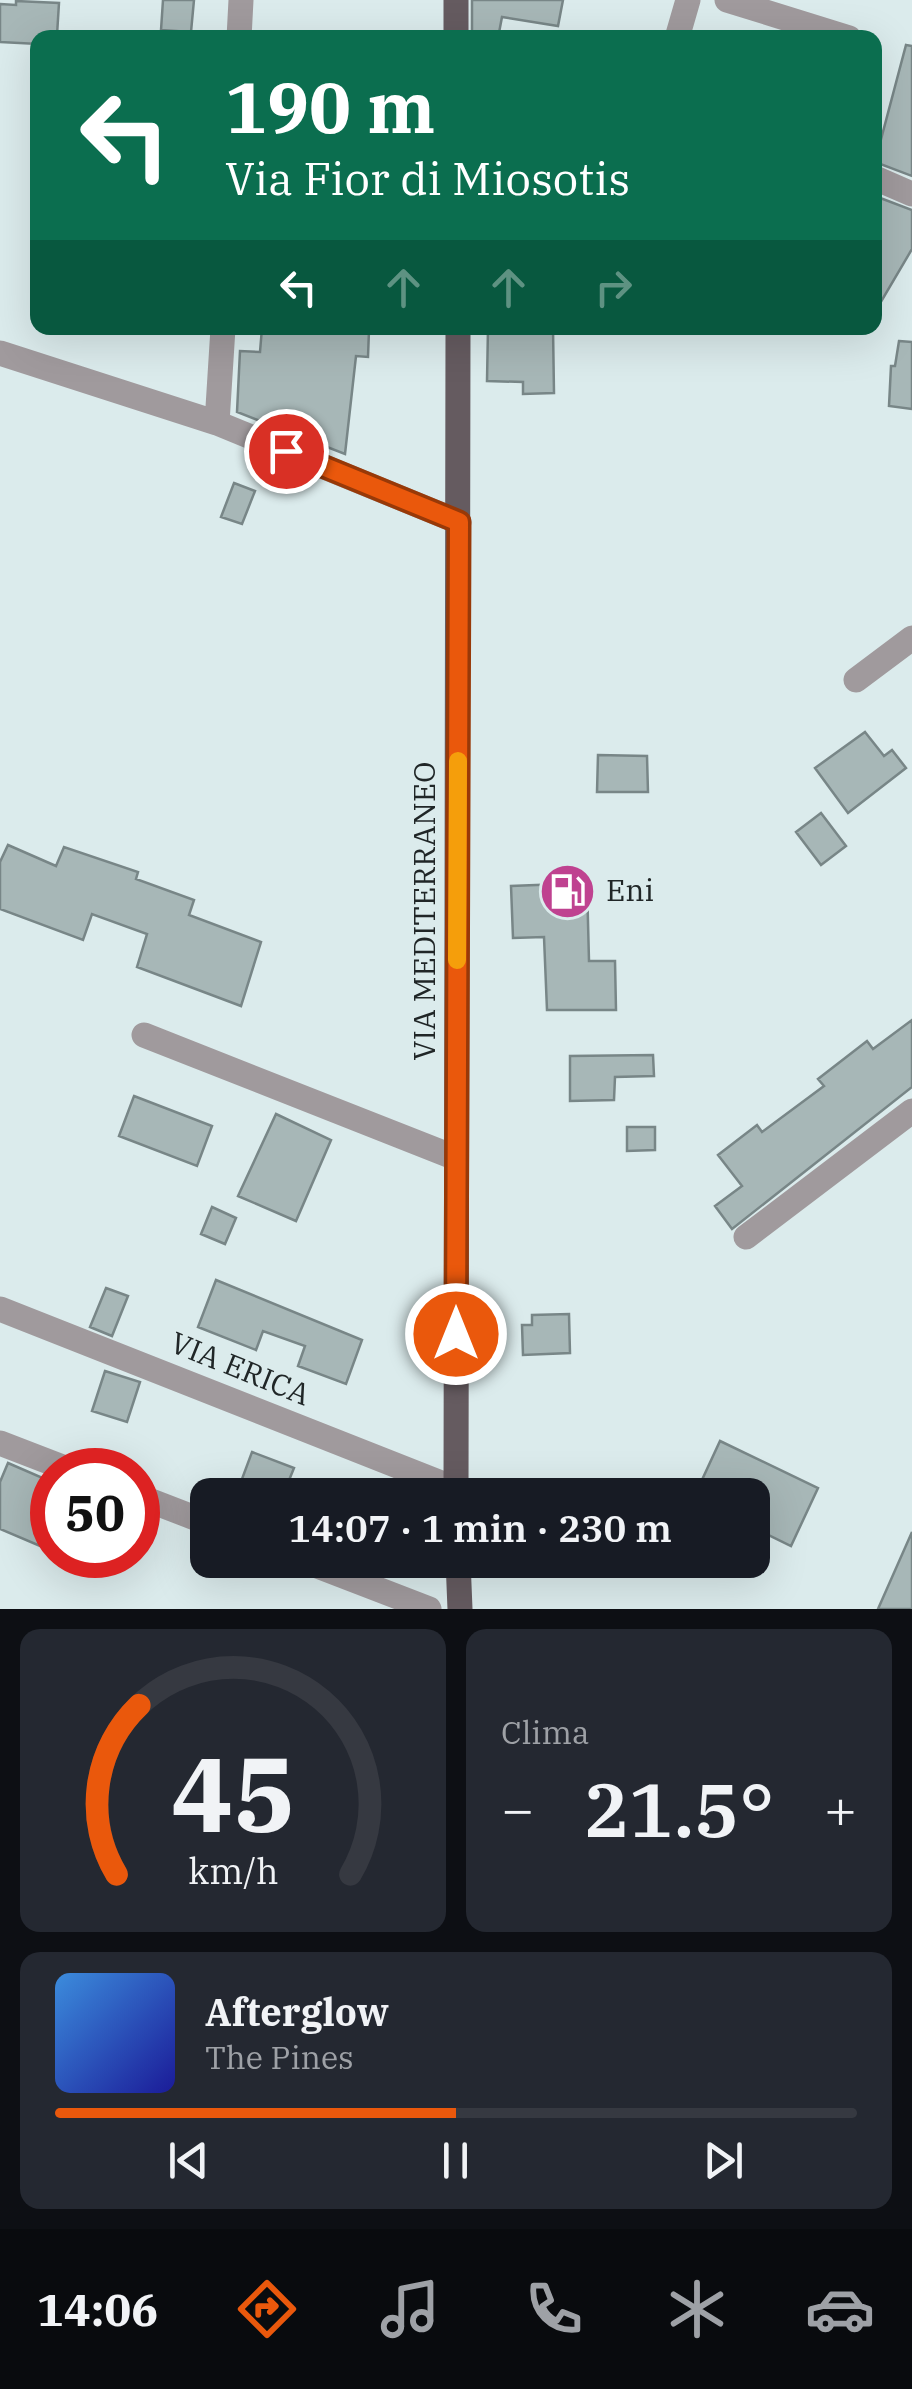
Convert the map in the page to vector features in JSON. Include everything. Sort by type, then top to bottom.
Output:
[{"type":"main road","points":[[456,0],[456,30]]},
{"type":"main road","name":"VIA MEDITERRANEO","points":[[456,1478],[458,335]]},
{"type":"main road","points":[[459,1578],[460,1609]]},
{"type":"street","points":[[239,30],[241,0]]},
{"type":"street","points":[[679,30],[688,0]]},
{"type":"street","points":[[728,0],[824,30]]},
{"type":"street","points":[[882,181],[912,194]]},
{"type":"street","points":[[218,423],[223,335]]},
{"type":"street","points":[[0,353],[218,423],[459,522]]},
{"type":"street","points":[[856,680],[912,638]]},
{"type":"street","points":[[144,1035],[456,1158]]},
{"type":"street","points":[[746,1237],[912,1111]]},
{"type":"street","name":"VIA ERICA","points":[[0,1309],[421,1478]]},
{"type":"street","points":[[0,1443],[30,1455]]},
{"type":"street","points":[[160,1504],[190,1516]]},
{"type":"street","points":[[349,1578],[429,1609]]},
{"type":"building","points":[[163,0],[194,0],[191,30],[161,30]]},
{"type":"building","points":[[472,0],[563,0],[558,26],[502,17],[500,30],[472,30]]},
{"type":"building","points":[[16,1],[59,3],[57,30],[30,30],[30,44],[0,42],[0,4],[16,5]]},
{"type":"building","points":[[906,45],[912,46],[912,176],[882,165],[882,136]]},
{"type":"building","points":[[882,199],[912,210],[912,249],[882,300]]},
{"type":"building","points":[[261,335],[369,335],[368,357],[356,356],[345,454],[237,412],[240,351],[260,352]]},
{"type":"building","points":[[488,335],[553,335],[554,393],[523,394],[523,382],[487,381]]},
{"type":"building","points":[[899,341],[912,342],[912,409],[889,406],[891,366],[895,366]]},
{"type":"building","points":[[234,483],[255,491],[242,524],[221,517]]},
{"type":"building","points":[[865,732],[884,756],[892,750],[906,768],[848,813],[815,768]]},
{"type":"building","points":[[598,755],[647,756],[648,792],[597,792]]},
{"type":"building","points":[[821,813],[846,846],[821,865],[796,832]]},
{"type":"building","points":[[8,845],[56,866],[64,847],[138,872],[136,879],[194,900],[189,915],[261,942],[241,1006],[137,967],[147,934],[92,914],[83,940],[0,909],[0,862]]},
{"type":"building","points":[[587,883],[589,961],[615,961],[616,1010],[547,1010],[544,937],[513,938],[511,886]]},
{"type":"building","points":[[912,1020],[912,1087],[732,1229],[715,1206],[742,1186],[718,1155],[757,1125],[762,1132],[824,1086],[818,1079],[867,1041],[873,1049]]},
{"type":"building","points":[[653,1055],[654,1076],[615,1077],[614,1100],[570,1101],[570,1056]]},
{"type":"building","points":[[134,1096],[212,1126],[197,1166],[119,1136]]},
{"type":"building","points":[[276,1114],[331,1140],[296,1221],[238,1196]]},
{"type":"building","points":[[627,1127],[655,1127],[655,1150],[627,1151]]},
{"type":"building","points":[[212,1207],[236,1218],[225,1244],[201,1234]]},
{"type":"building","points":[[216,1280],[362,1340],[346,1384],[298,1366],[305,1346],[263,1331],[256,1350],[198,1327]]},
{"type":"building","points":[[106,1288],[128,1296],[112,1336],[90,1327]]},
{"type":"building","points":[[569,1314],[570,1353],[523,1355],[522,1325],[532,1325],[532,1315]]},
{"type":"building","points":[[105,1371],[140,1382],[127,1422],[92,1411]]},
{"type":"building","points":[[720,1441],[818,1488],[791,1546],[770,1536],[770,1478],[703,1478]]},
{"type":"building","points":[[252,1452],[294,1468],[290,1478],[242,1478]]},
{"type":"building","points":[[8,1463],[30,1472],[30,1542],[0,1529],[0,1482]]},
{"type":"building","points":[[912,1532],[912,1609],[878,1609]]},
{"type":"slow traffic","points":[[457,960],[458,761]]},
{"type":"place","name":"Eni","points":[[567,891]]},
{"type":"route","points":[[286,451],[459,522],[456,1334]]}]
